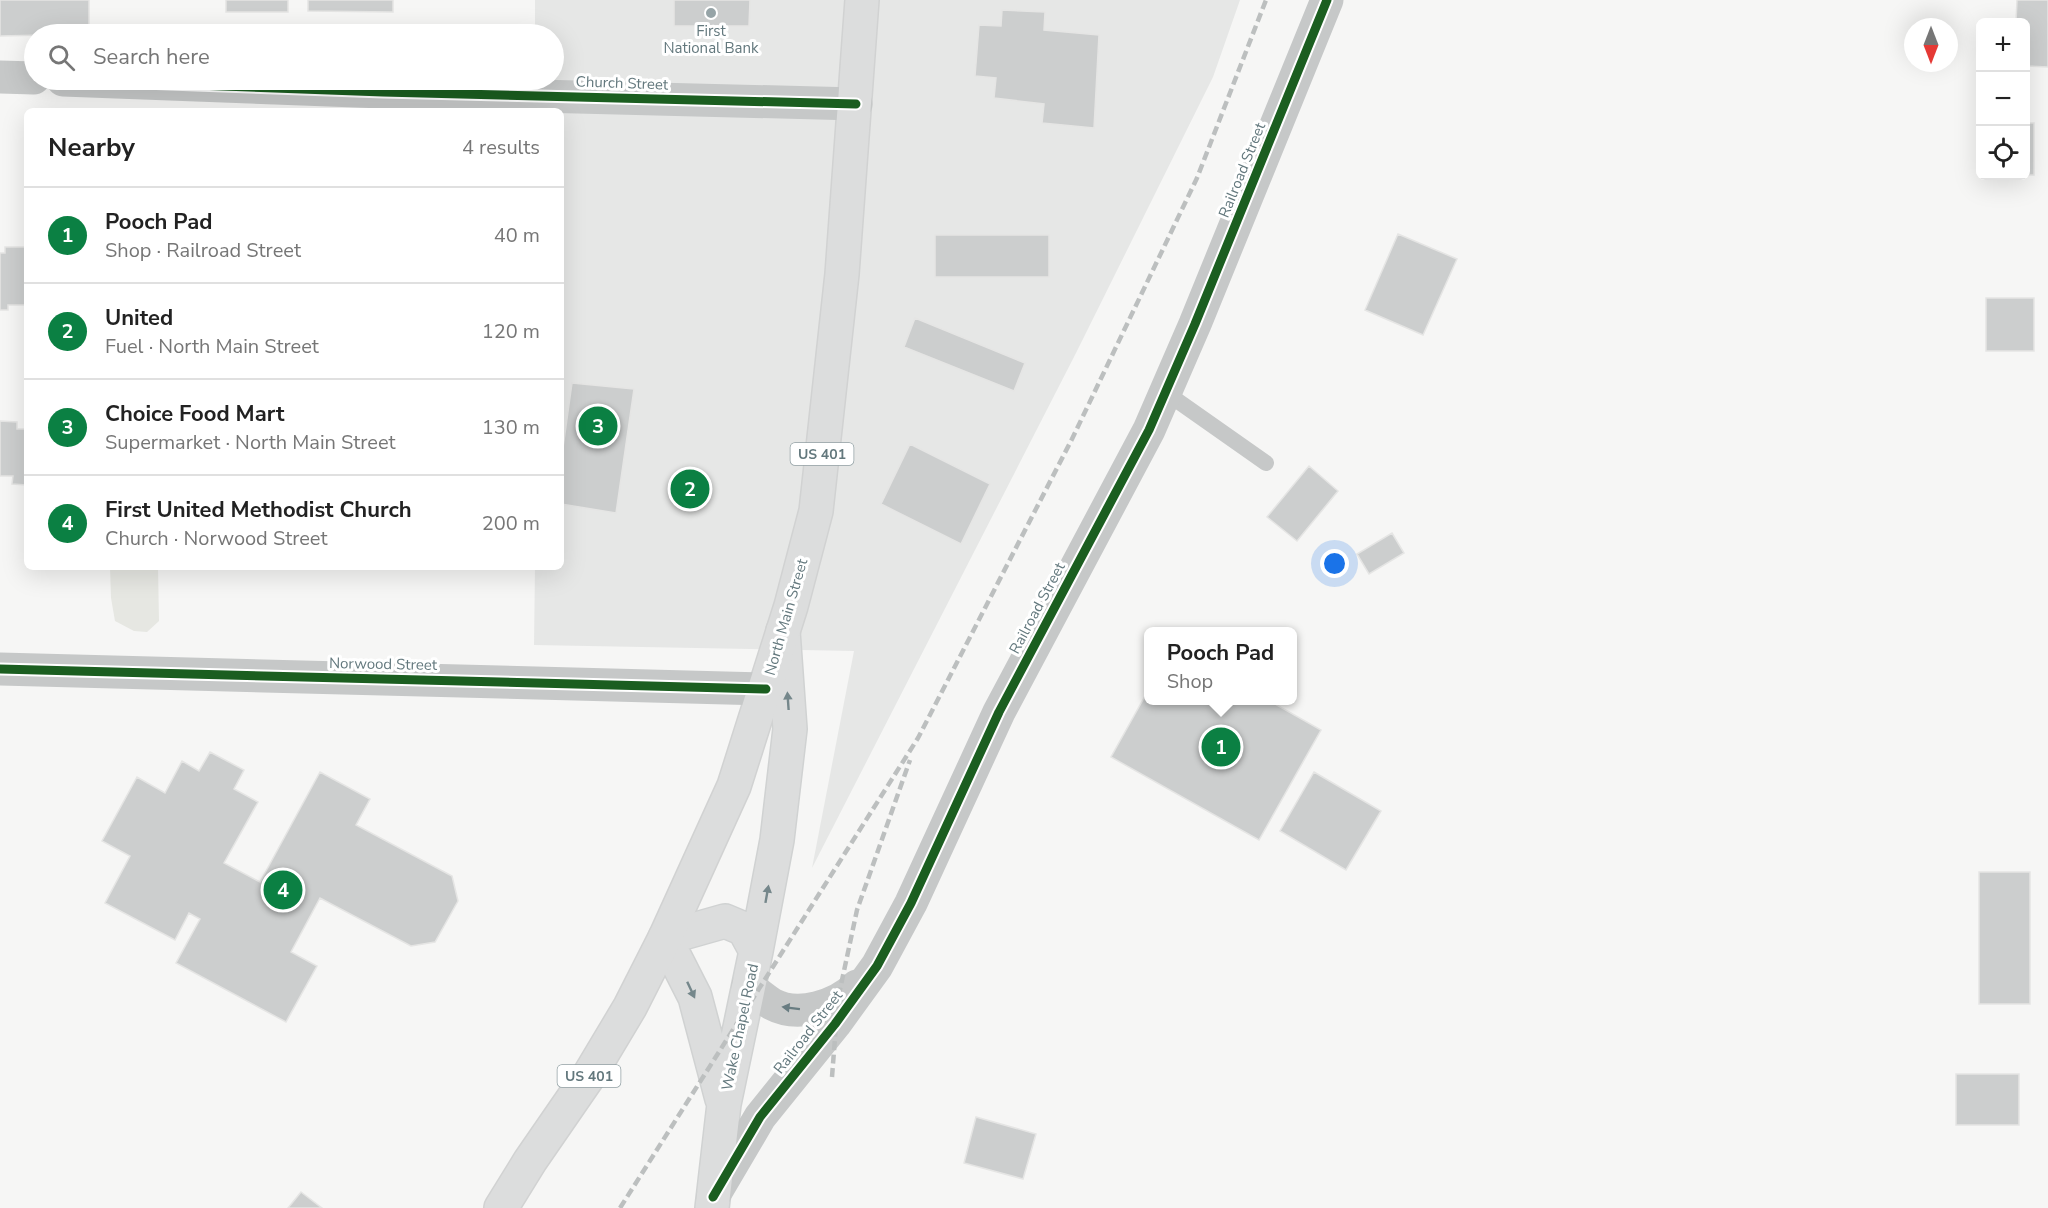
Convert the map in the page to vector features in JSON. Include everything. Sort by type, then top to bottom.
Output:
[{"type":"main road","name":"North Main Street","points":[[501,1208],[530,1161],[590,1074],[630,1007],[665,938],[734,786],[766,688],[816,511],[842,274],[862,0]]},
{"type":"main road","name":"Wake Chapel Road","points":[[712,1203],[723,1104],[777,840],[790,729],[783,631]]},
{"type":"main road","points":[[665,938],[725,921],[744,929],[756,951]]},
{"type":"main road","name":"Wake Chapel Road","points":[[665,938],[695,998],[723,1104]]},
{"type":"street","name":"Railroad Street","points":[[712,1203],[760,1117],[835,1024],[878,966],[911,903],[999,712],[1149,430],[1328,0]]},
{"type":"street","points":[[0,77],[24,78]]},
{"type":"street","name":"Church Street","points":[[330,90],[856,104]]},
{"type":"street","name":"Norwood Street","points":[[0,669],[766,688]]},
{"type":"street","name":"Railroad Street","points":[[748,986],[772,1004],[793,1009],[819,1008],[849,994],[878,966]]},
{"type":"lane","points":[[1166,392],[1266,463]]},
{"type":"shaded area","points":[[535,0],[1240,0],[1213,77],[1076,353],[812,868],[854,651],[534,645],[535,570],[564,570],[564,108],[558,108],[543,90],[564,90],[564,24],[535,24]]},
{"type":"shaded area","points":[[110,570],[158,570],[159,621],[147,632],[134,631],[115,621]]},
{"type":"building","points":[[0,0],[89,0],[89,24],[24,24],[24,35],[0,36]]},
{"type":"building","points":[[226,0],[288,0],[288,12],[226,12]]},
{"type":"building","points":[[308,0],[393,0],[393,12],[308,11]]},
{"type":"building","name":"First National Bank","points":[[674,0],[750,0],[749,26],[674,26]]},
{"type":"building","points":[[2017,0],[2048,0],[2048,67],[2030,66],[2030,18],[2016,18]]},
{"type":"building","points":[[1002,10],[1045,12],[1044,30],[1099,35],[1094,128],[1042,123],[1044,104],[994,98],[996,78],[975,76],[979,25],[1001,26]]},
{"type":"building","points":[[2030,123],[2034,123],[2034,175],[2030,175]]},
{"type":"building","points":[[1398,234],[1457,259],[1423,335],[1365,310]]},
{"type":"building","points":[[935,235],[1049,235],[1049,277],[935,277]]},
{"type":"building","points":[[5,247],[24,247],[24,305],[8,305],[8,310],[0,310],[0,253],[5,253]]},
{"type":"building","points":[[1986,298],[2034,298],[2034,351],[1986,351]]},
{"type":"building","points":[[915,318],[1025,363],[1014,391],[904,347]]},
{"type":"building","points":[[572,383],[634,389],[616,513],[564,504],[564,440]]},
{"type":"building","points":[[0,421],[17,422],[17,429],[24,429],[24,485],[12,484],[13,476],[0,476]]},
{"type":"building","points":[[910,444],[990,484],[961,544],[881,504]]},
{"type":"building","points":[[1309,466],[1338,491],[1297,541],[1267,517]]},
{"type":"building","points":[[1392,533],[1404,553],[1369,574],[1357,554]]},
{"type":"building","points":[[1144,698],[1144,705],[1277,705],[1321,730],[1259,840],[1111,757]]},
{"type":"building","points":[[210,752],[244,770],[234,789],[258,802],[224,863],[260,882],[320,772],[370,799],[356,825],[452,876],[458,901],[435,942],[411,946],[320,898],[291,952],[317,966],[286,1022],[176,963],[200,919],[189,913],[175,940],[105,903],[130,856],[102,841],[137,777],[165,793],[182,761],[199,771]]},
{"type":"building","points":[[1314,772],[1381,811],[1346,870],[1280,831]]},
{"type":"building","points":[[1979,872],[2030,872],[2030,1004],[1979,1004]]},
{"type":"building","points":[[1956,1074],[2019,1074],[2019,1125],[1956,1125]]},
{"type":"building","points":[[976,1117],[1036,1134],[1023,1179],[964,1163]]},
{"type":"building","points":[[301,1192],[322,1208],[288,1208]]},
{"type":"railway","points":[[620,1208],[918,738],[1072,439],[1197,178],[1266,0]]},
{"type":"railway","points":[[832,1077],[838,999],[857,910],[910,760]]},
{"type":"cycle path","points":[[713,1197],[760,1117],[835,1024],[877,966],[911,903],[999,712],[1149,430],[1195,324],[1327,0]]},
{"type":"cycle path","points":[[330,90],[856,104]]},
{"type":"cycle path","points":[[0,669],[766,689]]},
{"type":"place","name":"First National Bank","points":[[711,13]]},
{"type":"place","name":"Choice Food Mart","points":[[598,426]]},
{"type":"place","name":"United","points":[[690,489]]},
{"type":"place","name":"Pooch Pad","points":[[1221,747]]},
{"type":"place","name":"First United Methodist Church","points":[[283,890]]}]
